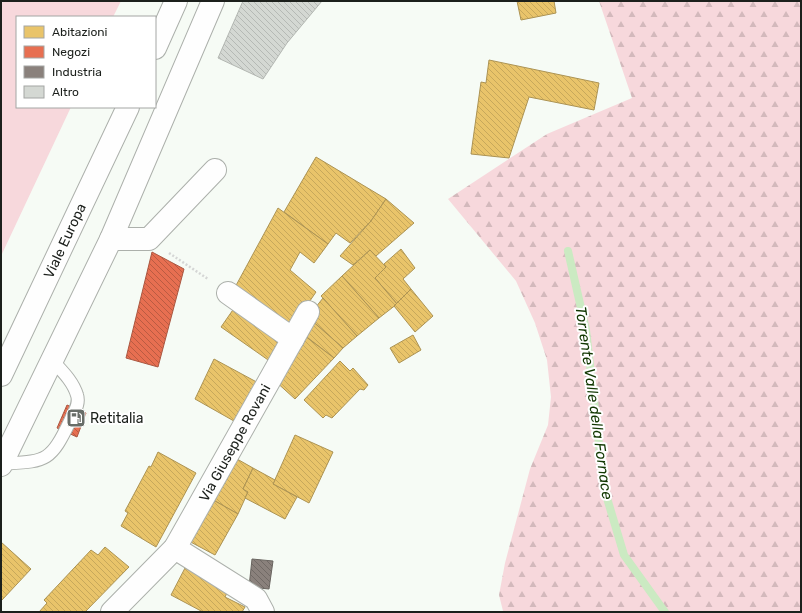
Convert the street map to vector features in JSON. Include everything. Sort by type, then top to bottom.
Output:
[{"type":"street","points":[[156,46],[176,1]]},
{"type":"street","points":[[1,464],[110,239],[213,1]]},
{"type":"street","name":"Viale Europa","points":[[1,375],[128,108]]},
{"type":"street","points":[[110,239],[149,239],[215,170]]},
{"type":"street","points":[[228,293],[293,339]]},
{"type":"street","name":"Via Giuseppe Rovani","points":[[112,612],[176,548],[308,312]]},
{"type":"street","points":[[176,548],[256,599],[263,612]]},
{"type":"lane","points":[[1,464],[36,462],[52,452],[58,445],[78,403],[78,399],[71,382],[52,360]]},
{"type":"path","points":[[149,239],[228,293]]},
{"type":"green space","points":[[3,1],[121,1],[114,16],[16,16],[16,108],[71,108],[1,256],[1,6]]},
{"type":"green space","points":[[599,1],[801,1],[801,612],[503,611],[499,595],[505,563],[530,469],[548,425],[551,397],[547,360],[535,323],[516,281],[448,199],[547,134],[632,98]]},
{"type":"building: Abitazioni","points":[[517,1],[554,1],[556,13],[521,20]]},
{"type":"building: Abitazioni","points":[[489,60],[599,83],[594,110],[529,97],[509,158],[471,154],[481,82],[486,83]]},
{"type":"building: Abitazioni","points":[[316,157],[386,199],[371,221],[350,243],[336,233],[328,244],[284,212]]},
{"type":"building: Abitazioni","points":[[386,199],[414,223],[376,256],[370,250],[353,265],[340,256],[371,221]]},
{"type":"building: Abitazioni","points":[[278,208],[328,244],[314,263],[300,252],[290,270],[316,292],[290,330],[233,291]]},
{"type":"building: Abitazioni","points":[[401,249],[415,268],[403,279],[411,289],[397,304],[375,278],[386,267],[384,264]]},
{"type":"building: Abitazioni","points":[[370,250],[386,267],[375,278],[397,304],[379,318],[342,276]]},
{"type":"building: Abitazioni","points":[[342,276],[379,318],[357,336],[321,296]]},
{"type":"building: Abitazioni","points":[[411,289],[433,316],[415,332],[394,306]]},
{"type":"building: Abitazioni","points":[[323,298],[357,336],[343,348],[308,317]]},
{"type":"building: Abitazioni","points":[[237,304],[287,339],[271,362],[221,327]]},
{"type":"building: Abitazioni","points":[[310,319],[343,348],[334,358],[299,331]]},
{"type":"building: Abitazioni","points":[[413,335],[421,350],[399,363],[390,348]]},
{"type":"building: Abitazioni","points":[[305,336],[334,358],[295,399],[274,380]]},
{"type":"building: Abitazioni","points":[[214,359],[264,386],[241,425],[195,399]]},
{"type":"building: Abitazioni","points":[[340,361],[350,371],[353,368],[368,385],[364,390],[360,389],[332,418],[326,415],[323,418],[304,400]]},
{"type":"building: Abitazioni","points":[[295,435],[333,452],[309,503],[273,484]]},
{"type":"building: Abitazioni","points":[[158,452],[196,473],[156,547],[121,526],[128,513],[125,511],[149,466],[151,467]]},
{"type":"building: Abitazioni","points":[[230,455],[253,468],[243,489],[248,492],[238,514],[208,497]]},
{"type":"building: Abitazioni","points":[[253,468],[275,480],[273,484],[297,497],[285,519],[245,498],[248,492],[243,489]]},
{"type":"building: Abitazioni","points":[[208,497],[238,514],[215,555],[185,539]]},
{"type":"building: Abitazioni","points":[[1,542],[31,569],[2,600],[1,600]]},
{"type":"building: Abitazioni","points":[[105,547],[129,567],[85,612],[39,612],[47,603],[44,600],[91,550],[98,555]]},
{"type":"building: Abitazioni","points":[[185,568],[228,591],[225,597],[245,607],[242,612],[203,612],[171,595]]},
{"type":"building: Negozi","points":[[152,252],[184,269],[158,367],[126,358]]},
{"type":"building: Negozi","points":[[67,405],[86,413],[77,437],[57,428]]},
{"type":"building: Industria","points":[[252,559],[273,561],[269,589],[249,587]]},
{"type":"building: Altro","points":[[243,1],[322,1],[287,43],[263,79],[218,58]]},
{"type":"waterway","name":"Torrente Valle della Fornace","points":[[568,251],[586,330],[604,488],[624,555],[665,612]]},
{"type":"place","name":"Retitalia","points":[[76,418]]}]
